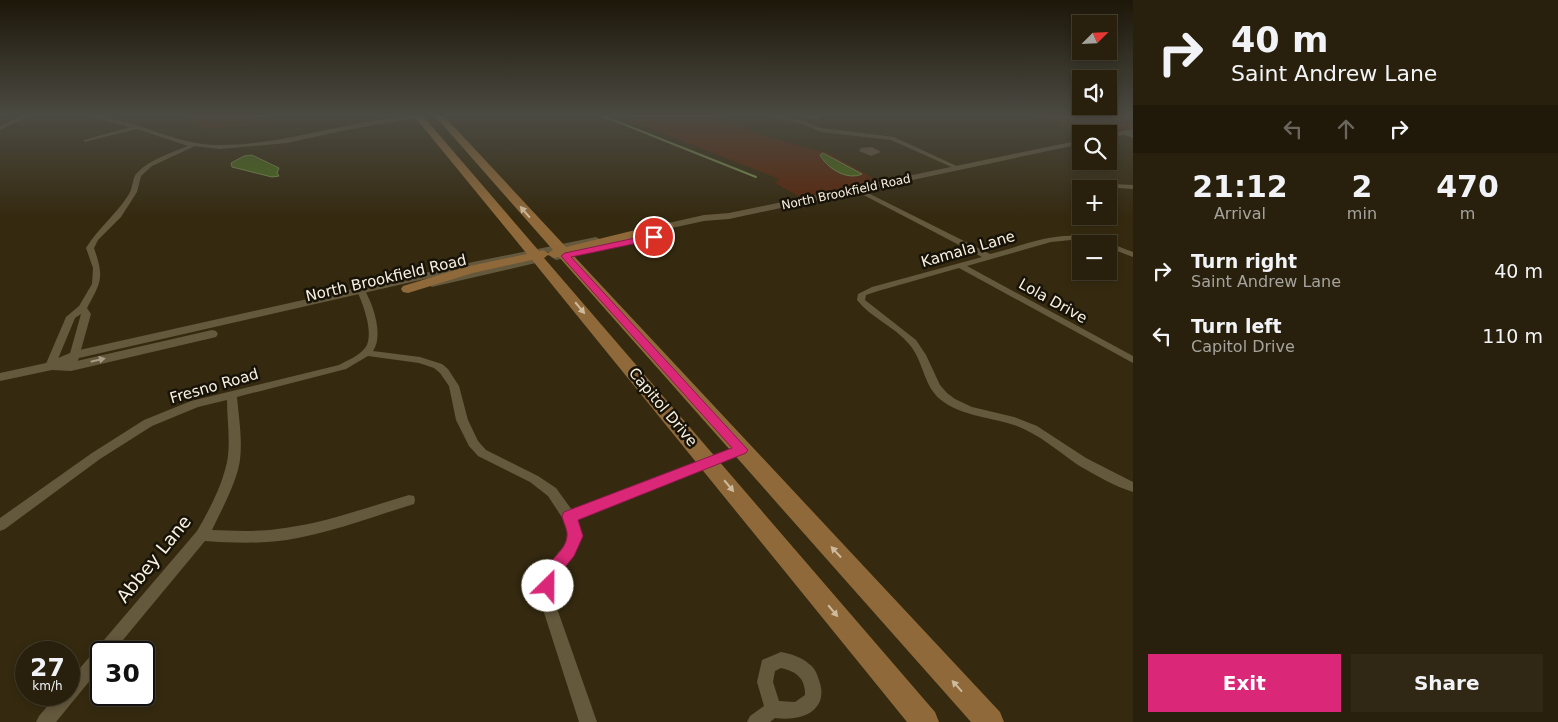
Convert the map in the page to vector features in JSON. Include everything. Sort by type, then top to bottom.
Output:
[{"type":"main road","points":[[448,150],[466,174],[490,191],[514,212],[549,255]]},
{"type":"main road","points":[[462,150],[490,172]]},
{"type":"main road","name":"Capitol Drive","points":[[470,150],[544,233],[549,255],[709,462],[925,722]]},
{"type":"main road","points":[[408,290],[470,270],[549,255],[642,234],[668,226]]},
{"type":"main road","points":[[544,233],[572,240],[636,232]]},
{"type":"main road","name":"Capitol Drive","points":[[549,255],[618,314],[990,722]]},
{"type":"main road","points":[[490,272],[521,268],[549,255]]},
{"type":"street","points":[[50,366],[71,317],[82,308],[96,284],[97,268],[90,248],[95,239],[118,216],[134,192],[138,175],[150,165],[184,150]]},
{"type":"street","points":[[917,150],[961,168]]},
{"type":"street","name":"North Brookfield Road","points":[[549,255],[636,232],[704,218],[728,216],[1045,150]]},
{"type":"street","points":[[1117,186],[1133,187]]},
{"type":"street","points":[[856,189],[989,257]]},
{"type":"street","name":"North Brookfield Road","points":[[0,377],[50,366],[75,354],[549,255],[713,224],[728,216]]},
{"type":"street","name":"Kamala Lane","points":[[1072,238],[1063,238],[989,257],[876,289],[862,294],[861,300],[870,311],[910,339],[918,349],[941,395],[952,403],[965,409],[1014,421],[1037,430],[1105,474],[1133,487]]},
{"type":"street","points":[[1117,248],[1133,255]]},
{"type":"street","name":"Lola Drive","points":[[961,266],[1133,360]]},
{"type":"street","name":"North Brookfield Road","points":[[50,366],[70,367],[363,295],[408,290],[490,272]]},
{"type":"street","points":[[363,295],[375,333],[374,342],[366,353],[420,360],[438,366],[444,371],[454,386],[462,420],[472,443],[482,453],[534,479],[552,492],[570,516],[575,536],[568,551],[549,575],[546,597],[588,722]]},
{"type":"street","points":[[70,367],[86,314],[82,308]]},
{"type":"street","name":"Fresno Road","points":[[0,525],[96,456],[148,423],[195,404],[342,367],[366,353]]},
{"type":"street","name":"Abbey Lane","points":[[113,641],[202,535],[224,491],[232,469],[234,444],[232,396]]},
{"type":"street","points":[[570,516],[742,450]]},
{"type":"street","points":[[202,535],[264,536],[288,534],[319,527],[409,500]]},
{"type":"street","name":"Abbey Lane","points":[[80,680],[90,668]]},
{"type":"street","name":"Abbey Lane","points":[[45,722],[58,706]]},
{"type":"street","points":[[756,722],[773,709]]},
{"type":"shaded area","points":[[705,150],[815,150],[830,154],[880,182],[800,197],[775,183],[779,179]]},
{"type":"shaded area","points":[[823,153],[862,174],[850,176],[832,169],[820,155]]},
{"type":"shaded area","points":[[252,155],[279,168],[277,173],[279,176],[272,177],[232,167],[231,163],[244,156]]},
{"type":"waterway","points":[[688,150],[756,177]]},
{"type":"route","points":[[548,586],[549,575],[568,551],[575,536],[570,516],[650,487],[742,450],[565,256],[654,237]]}]
